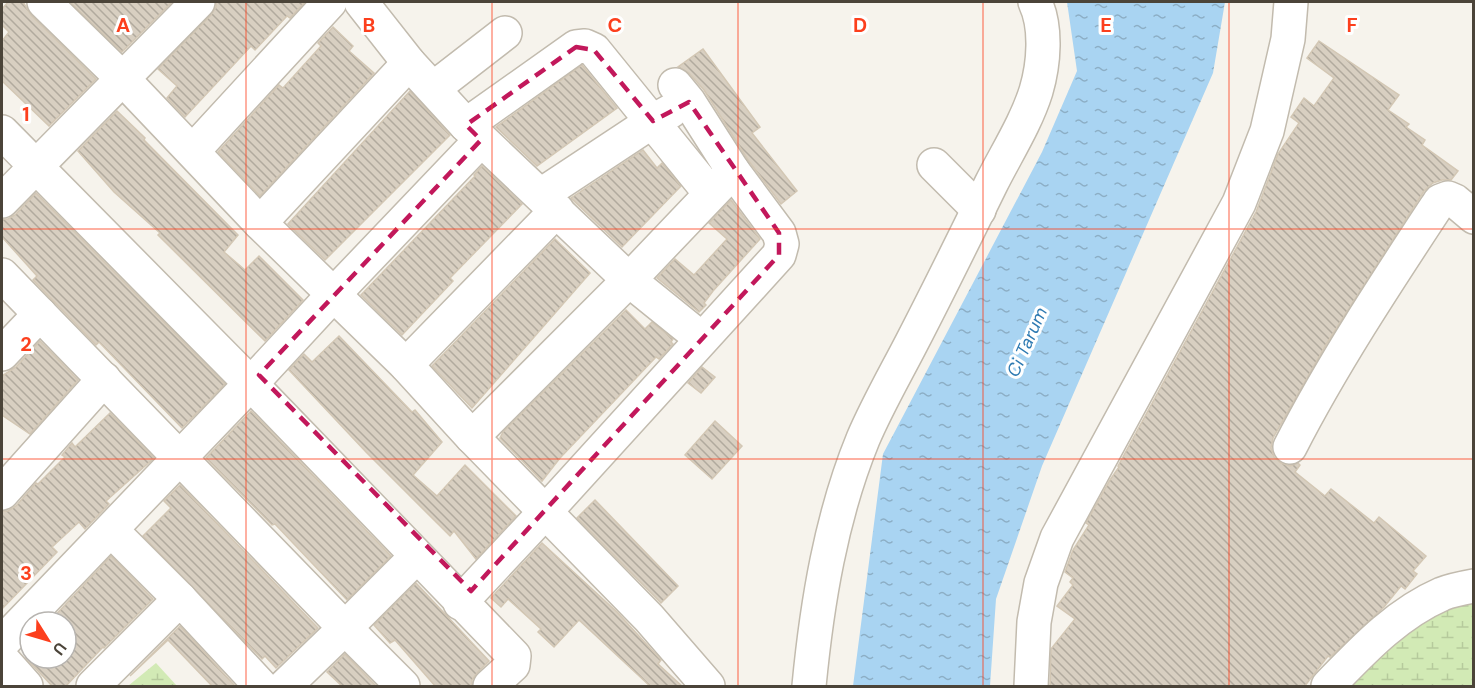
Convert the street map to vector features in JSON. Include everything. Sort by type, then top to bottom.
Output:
[{"type":"street","points":[[2,201],[198,2]]},
{"type":"street","points":[[193,151],[330,2]]},
{"type":"street","points":[[362,2],[409,63],[474,132],[629,280],[702,339]]},
{"type":"street","points":[[809,687],[815,628],[825,575],[843,498],[863,440],[1036,91],[1042,62],[1043,36],[1035,2]]},
{"type":"street","points":[[51,4],[260,223],[406,365],[472,437],[649,618],[708,687]]},
{"type":"street","points":[[1031,687],[1034,622],[1041,583],[1057,538],[1239,203],[1267,131],[1288,39],[1290,7]]},
{"type":"street","points":[[434,88],[506,33]]},
{"type":"street","points":[[2,643],[255,380],[333,295],[474,132],[576,47],[585,46],[594,50],[654,121],[779,233],[782,243],[778,255],[466,597]]},
{"type":"street","points":[[260,223],[409,63]]},
{"type":"street","points":[[406,365],[549,203],[654,121],[682,93],[721,182]]},
{"type":"street","points":[[2,113],[40,161],[466,597],[514,656],[513,665],[490,687]]},
{"type":"street","points":[[2,132],[40,161]]},
{"type":"street","points":[[934,165],[979,210]]},
{"type":"street","points":[[472,437],[629,280],[721,182]]},
{"type":"street","points":[[1290,447],[1310,408],[1396,266],[1440,201],[1448,198],[1455,201],[1473,217]]},
{"type":"street","points":[[2,275],[403,687]]},
{"type":"street","points":[[2,354],[40,314]]},
{"type":"street","points":[[2,493],[104,379]]},
{"type":"street","points":[[349,476],[416,557],[520,638]]},
{"type":"street","points":[[111,530],[180,599],[261,687]]},
{"type":"street","points":[[285,687],[416,557]]},
{"type":"street","points":[[1328,687],[1364,649],[1400,617],[1443,594],[1473,586]]},
{"type":"street","points":[[93,687],[180,599]]},
{"type":"street","points":[[2,659],[26,687]]},
{"type":"highlighted area","points":[[576,47],[594,50],[653,121],[689,102],[779,233],[779,255],[471,591],[259,375],[481,140],[466,125]]},
{"type":"green space","points":[[1473,593],[1473,686],[1339,686],[1386,635]]},
{"type":"green space","points":[[156,663],[177,686],[128,686]]},
{"type":"water","name":"Ci Tarum","points":[[1067,2],[1225,2],[1213,73],[1042,466],[996,599],[990,686],[853,686],[883,454],[1042,152],[1077,71]]},
{"type":"building","points":[[8,2],[23,2],[31,15],[96,79],[49,126],[2,81],[2,41],[9,32],[2,25],[2,9]]},
{"type":"building","points":[[70,2],[172,2],[122,52]]},
{"type":"building","points":[[216,2],[305,2],[290,18],[287,16],[255,50],[251,46],[185,117],[167,98],[177,86],[158,69],[211,15]]},
{"type":"building","points":[[333,27],[353,46],[349,51],[374,73],[260,196],[218,152],[279,85],[283,88],[321,46],[318,43]]},
{"type":"building","points":[[1319,41],[1399,95],[1388,110],[1409,124],[1406,127],[1425,140],[1422,145],[1458,171],[1451,180],[1433,183],[1424,191],[1327,343],[1273,438],[1271,448],[1274,457],[1281,463],[1290,466],[1298,463],[1300,465],[1295,472],[1325,496],[1331,489],[1374,523],[1379,517],[1426,556],[1413,571],[1417,574],[1405,589],[1401,586],[1384,607],[1330,657],[1328,656],[1304,687],[1050,687],[1051,649],[1075,619],[1057,606],[1073,585],[1070,582],[1073,578],[1065,572],[1073,550],[1089,525],[1086,523],[1119,467],[1256,212],[1278,154],[1299,123],[1291,117],[1304,98],[1314,106],[1334,78],[1307,58]]},
{"type":"building","points":[[703,49],[760,127],[752,133],[797,191],[781,204],[748,160],[704,90],[689,73],[678,67]]},
{"type":"building","points":[[582,65],[617,108],[537,166],[496,127]]},
{"type":"building","points":[[410,91],[450,135],[325,260],[288,224]]},
{"type":"building","points":[[117,111],[238,235],[224,252],[245,270],[259,256],[303,300],[265,341],[158,235],[160,233],[114,192],[78,151]]},
{"type":"building","points":[[643,150],[657,168],[662,163],[681,186],[622,247],[571,198]]},
{"type":"building","points":[[482,166],[522,204],[450,278],[453,281],[402,335],[361,295]]},
{"type":"building","points":[[36,193],[225,384],[182,428],[99,342],[96,345],[33,280],[37,276],[2,237],[2,219],[15,215]]},
{"type":"building","points":[[731,200],[760,239],[713,291],[704,303],[706,305],[699,312],[657,278],[675,259],[694,275],[727,239],[709,223]]},
{"type":"building","points":[[555,239],[590,273],[472,408],[432,366]]},
{"type":"building","points":[[626,310],[645,329],[652,322],[673,339],[671,342],[673,344],[659,359],[656,357],[560,458],[542,481],[500,438],[503,432]]},
{"type":"building","points":[[339,336],[412,412],[415,410],[442,442],[413,475],[437,496],[465,465],[516,516],[476,559],[454,531],[450,536],[366,452],[289,370],[304,354],[312,362]]},
{"type":"building","points":[[40,341],[78,380],[30,434],[2,415],[2,376],[16,367]]},
{"type":"building","points":[[702,367],[715,377],[701,393],[688,383]]},
{"type":"building","points":[[251,411],[391,556],[347,600],[275,524],[272,525],[206,458]]},
{"type":"building","points":[[110,413],[154,458],[106,501],[109,504],[85,529],[79,522],[52,547],[57,552],[2,609],[2,511],[8,511],[16,506],[36,483],[38,484],[65,457],[62,455],[72,443],[75,447]]},
{"type":"building","points":[[715,421],[742,446],[712,479],[685,455]]},
{"type":"building","points":[[180,485],[318,628],[276,668],[265,656],[262,659],[143,536],[171,508],[164,501]]},
{"type":"building","points":[[595,500],[678,586],[661,603],[577,518]]},
{"type":"building","points":[[542,543],[617,612],[661,660],[658,664],[683,687],[651,687],[579,620],[554,647],[538,632],[541,629],[508,599],[501,607],[491,598]]},
{"type":"building","points":[[111,556],[153,599],[65,687],[53,687],[37,670],[78,670],[78,610],[60,610]]},
{"type":"building","points":[[416,583],[489,661],[472,680],[472,687],[436,687],[395,640],[390,643],[374,625]]},
{"type":"building","points":[[180,626],[234,687],[213,687],[168,640],[130,676]]},
{"type":"building","points":[[345,654],[377,687],[343,687],[327,672]]}]
